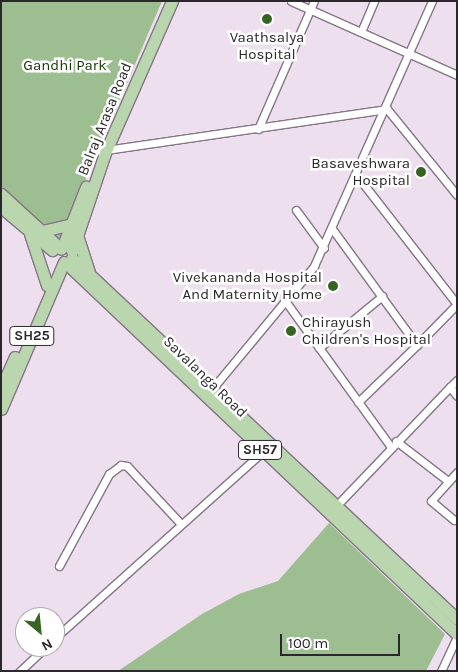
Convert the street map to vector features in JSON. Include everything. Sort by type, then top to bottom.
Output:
[{"type":"main road","points":[[64,256],[72,224],[165,1]]},
{"type":"main road","name":"Balraj Arasa Road","points":[[64,256],[77,235],[102,152],[172,1]]},
{"type":"main road","name":"Savalanga Road","points":[[1,194],[42,231],[64,256],[262,453],[457,636]]},
{"type":"main road","name":"Savalanga Road","points":[[1,207],[29,231],[94,279],[338,504],[457,619]]},
{"type":"main road","points":[[42,231],[72,224]]},
{"type":"main road","points":[[29,231],[47,285]]},
{"type":"main road","points":[[77,235],[94,279]]},
{"type":"main road","name":"SH25","points":[[1,388],[47,285],[64,256]]},
{"type":"main road","name":"SH25","points":[[1,409],[64,256]]},
{"type":"street","points":[[292,1],[457,75]]},
{"type":"street","points":[[258,129],[314,1]]},
{"type":"street","points":[[361,32],[374,1]]},
{"type":"street","points":[[212,388],[286,302],[324,248],[358,177],[432,1]]},
{"type":"street","points":[[102,152],[387,109]]},
{"type":"street","points":[[387,109],[457,195]]},
{"type":"street","points":[[358,177],[457,304],[358,402]]},
{"type":"street","points":[[296,210],[324,248]]},
{"type":"street","points":[[333,230],[417,345]]},
{"type":"street","points":[[318,348],[382,296]]},
{"type":"street","points":[[286,302],[391,447]]},
{"type":"street","points":[[338,504],[396,441],[457,380]]},
{"type":"street","points":[[450,387],[457,396]]},
{"type":"street","points":[[396,441],[448,481]]},
{"type":"street","points":[[65,629],[272,444]]},
{"type":"street","points":[[59,566],[110,474],[121,465],[127,466],[182,524]]},
{"type":"street","points":[[456,520],[432,501],[457,472]]},
{"type":"street","points":[[441,671],[457,636]]},
{"type":"street","points":[[20,671],[35,657]]},
{"type":"green space","name":"Gandhi Park","points":[[1,1],[162,1],[57,247],[1,195]]},
{"type":"green space","points":[[329,523],[445,634],[426,671],[118,671],[202,614],[239,594],[278,581]]},
{"type":"place","name":"Vaathsalya Hospital","points":[[267,19]]},
{"type":"place","name":"Basaveshwara Hospital","points":[[421,172]]},
{"type":"place","name":"Vivekananda Hospital And Maternity Home","points":[[333,286]]},
{"type":"place","name":"Chirayush Children's Hospital","points":[[291,331]]}]
